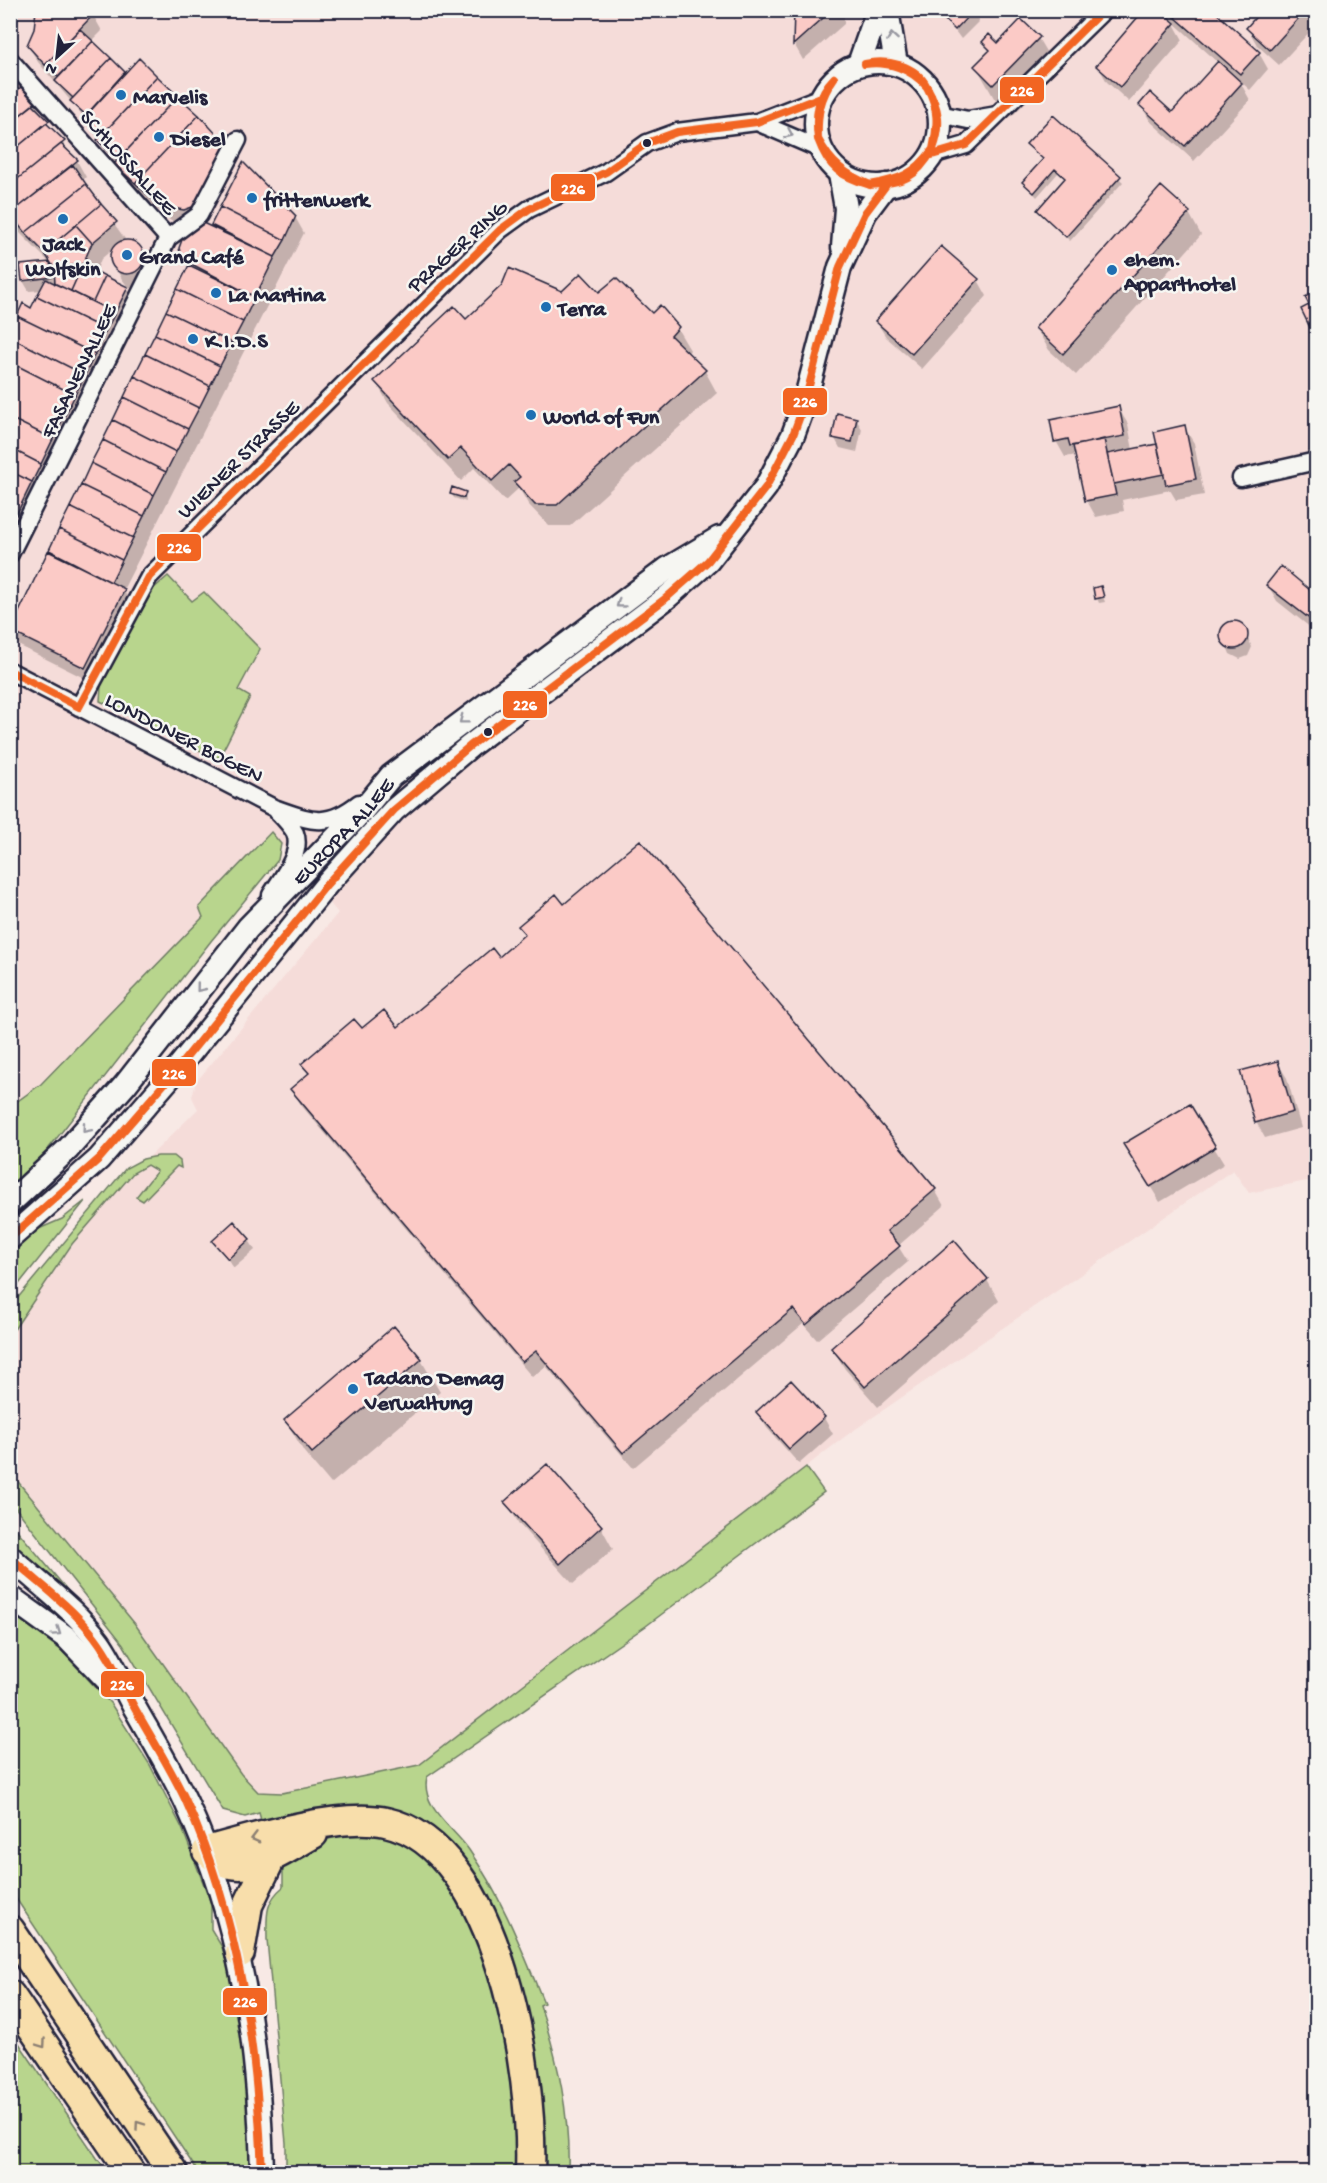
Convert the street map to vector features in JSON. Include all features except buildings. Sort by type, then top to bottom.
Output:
[{"type":"highway","points":[[207,1851],[264,1835],[346,1820],[370,1820],[395,1825],[409,1831],[442,1856],[467,1892],[495,1953],[520,2037],[530,2109],[530,2172]]},
{"type":"highway","points":[[207,1851],[219,1860],[236,1866],[253,1864],[333,1823]]},
{"type":"highway","points":[[240,1953],[248,1905],[272,1856]]},
{"type":"highway","points":[[10,1930],[173,2172]]},
{"type":"highway","points":[[10,1995],[131,2172]]},
{"type":"main road","points":[[859,64],[878,10]]},
{"type":"main road","points":[[887,10],[896,64]]},
{"type":"main road","points":[[877,61],[896,64],[912,72],[925,83],[934,98],[939,114],[939,135],[932,155],[915,173],[902,181],[886,185],[870,185],[840,174],[820,149],[815,123],[821,98],[830,83],[843,72],[859,64],[877,61]]},
{"type":"main road","name":"EUROPA ALLEE","points":[[10,1238],[99,1159],[177,1069],[327,884],[407,797],[470,746],[684,584],[708,561],[735,527],[766,487],[793,435],[804,405],[840,267],[846,208],[840,174]]},
{"type":"main road","name":"EUROPA ALLEE","points":[[840,267],[865,213],[886,185]]},
{"type":"main road","name":"EUROPA ALLEE","points":[[10,1203],[68,1149],[125,1085],[248,928],[363,810],[391,776],[667,569],[735,527]]},
{"type":"main road","points":[[10,1557],[87,1627],[99,1643],[174,1776],[207,1851],[240,1953],[259,2086],[262,2172]]},
{"type":"main road","points":[[10,1597],[73,1644],[135,1709]]},
{"type":"street","points":[[932,155],[966,145],[1103,11]]},
{"type":"street","name":"SCHLOSSALLEE","points":[[10,60],[168,238]]},
{"type":"street","points":[[757,122],[821,98]]},
{"type":"street","points":[[939,114],[968,120],[997,115]]},
{"type":"street","points":[[757,122],[820,149]]},
{"type":"street","name":"PRAGER RING","points":[[409,318],[500,230],[529,209],[606,172],[647,143],[677,132],[757,122]]},
{"type":"street","points":[[168,238],[199,215],[238,140]]},
{"type":"street","name":"FASANENALLEE","points":[[10,554],[168,238]]},
{"type":"street","name":"WIENER STRASSE","points":[[80,707],[133,603],[149,577],[409,318]]},
{"type":"street","points":[[1241,478],[1317,461]]},
{"type":"street","name":"LONDONER BOGEN","points":[[10,671],[274,808],[309,820],[331,820],[345,814],[391,776]]},
{"type":"street","name":"LONDONER BOGEN","points":[[248,928],[288,869],[295,849],[295,834],[274,808]]},
{"type":"shaded area","points":[[11,11],[1316,11],[1316,1179],[1249,1193],[1233,1170],[847,1435],[419,1765],[282,1793],[258,1793],[241,1774],[135,1624],[11,1472],[11,1334],[71,1244],[133,1173],[198,1109],[192,1097],[196,1082],[338,913],[271,832],[199,907],[203,917],[41,1084],[11,1106]]},
{"type":"green space","points":[[168,576],[192,601],[204,592],[260,649],[238,690],[250,697],[219,758],[100,701],[101,686],[153,589]]},
{"type":"green space","points":[[271,832],[281,844],[278,860],[211,941],[35,1166],[11,1188],[11,1106],[41,1084],[203,917],[199,907]]},
{"type":"green space","points":[[174,1156],[180,1161],[181,1168],[177,1166],[143,1201],[136,1197],[157,1171],[147,1165],[133,1173],[72,1244],[11,1334],[11,1306],[126,1168],[143,1159]]},
{"type":"green space","points":[[85,1201],[11,1294],[11,1255],[34,1231],[62,1219]]},
{"type":"green space","points":[[806,1467],[824,1492],[646,1626],[427,1777],[428,1798],[440,1817],[469,1850],[492,1886],[511,1924],[544,2003],[540,2005],[562,2087],[565,2108],[568,2172],[541,2172],[468,1871],[445,1840],[429,1826],[393,1811],[263,1827],[259,1813],[245,1817],[223,1811],[123,1644],[11,1502],[10,1472],[135,1624],[241,1774],[258,1792],[282,1793],[419,1765]]},
{"type":"green space","points":[[10,1522],[84,1610],[31,1565],[11,1542]]},
{"type":"green space","points":[[11,1613],[62,1651],[111,1704],[150,1765],[182,1828],[211,1903],[211,1929],[222,1947],[234,1991],[246,2074],[251,2172],[198,2172],[11,1891]]},
{"type":"green space","points":[[366,1831],[404,1842],[429,1862],[448,1885],[479,1939],[491,1969],[507,2028],[514,2083],[518,2172],[286,2172],[286,2143],[267,1940],[268,1911],[272,1899],[283,1887],[283,1864],[322,1842],[342,1835]]},
{"type":"green space","points":[[10,2030],[97,2158],[108,2172],[11,2172]]},
{"type":"transit line","name":"226","points":[[932,155],[966,145],[1103,10]]},
{"type":"transit line","name":"226","points":[[865,64],[882,62],[900,65],[916,73],[927,87]]},
{"type":"transit line","name":"226","points":[[865,64],[899,67],[914,75],[927,87]]},
{"type":"transit line","name":"226","points":[[818,139],[819,106],[824,91],[834,78]]},
{"type":"transit line","name":"226","points":[[818,139],[820,107],[825,92],[834,78]]},
{"type":"transit line","name":"226","points":[[927,87],[938,117],[938,132],[933,149]]},
{"type":"transit line","name":"226","points":[[927,87],[934,102],[936,117],[933,149]]},
{"type":"transit line","name":"226","points":[[10,671],[79,707],[149,577],[500,230],[529,209],[606,172],[647,143],[677,132],[757,122],[821,97]]},
{"type":"transit line","name":"226","points":[[818,139],[834,162],[853,177],[870,185]]},
{"type":"transit line","name":"226","points":[[818,139],[827,158],[837,170],[870,185]]},
{"type":"transit line","name":"226","points":[[870,185],[899,178],[920,165],[933,149]]},
{"type":"transit line","name":"226","points":[[870,185],[908,177],[921,167],[933,149]]},
{"type":"transit line","name":"226","points":[[10,1238],[99,1159],[177,1069],[327,884],[394,810],[470,746],[665,599],[708,561],[766,487],[793,435],[804,405],[840,267],[865,213],[886,185]]},
{"type":"transit line","name":"226","points":[[10,1557],[72,1611],[97,1641],[186,1801],[220,1891],[242,1983],[250,2029],[262,2172]]},
{"type":"place","name":"Marvelis","points":[[121,95]]},
{"type":"place","name":"Diesel","points":[[159,137]]},
{"type":"place","name":"frittenwerk","points":[[252,198]]},
{"type":"place","name":"Jack Wolfskin","points":[[63,219]]},
{"type":"place","name":"Grand Café","points":[[127,255]]},
{"type":"place","name":"ehem. Apparthotel","points":[[1112,270]]},
{"type":"place","name":"La Martina","points":[[216,293]]},
{"type":"place","name":"Terra","points":[[546,307]]},
{"type":"place","name":"K.I.D.S","points":[[193,339]]},
{"type":"place","name":"World of Fun","points":[[531,415]]},
{"type":"place","name":"Tadano Demag Verwaltung","points":[[353,1389]]}]
